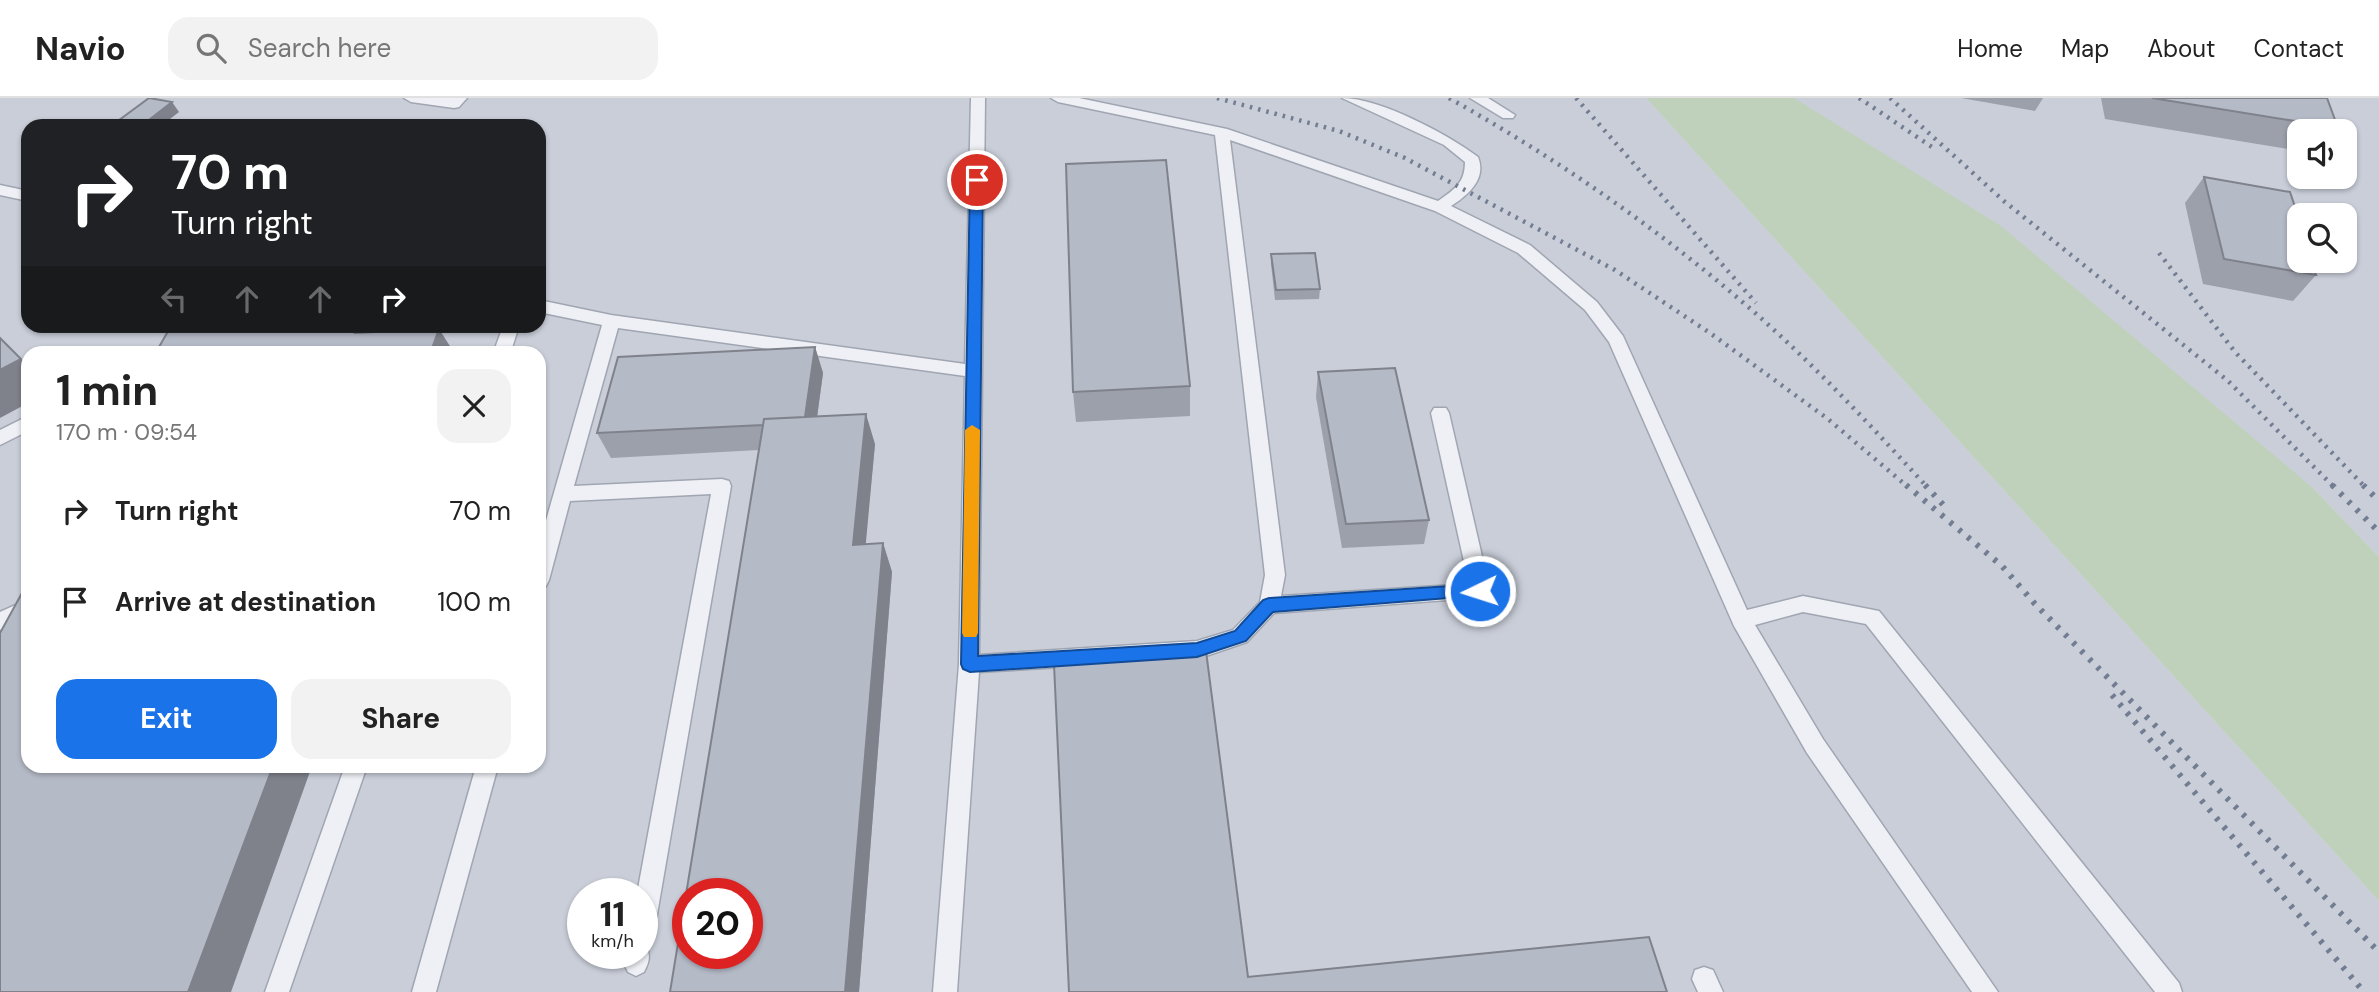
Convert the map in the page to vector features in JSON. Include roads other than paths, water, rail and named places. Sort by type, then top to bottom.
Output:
[{"type":"lane","points":[[411,98],[454,104],[460,98]]},
{"type":"lane","points":[[946,992],[970,664],[978,98]]},
{"type":"lane","points":[[1058,98],[1222,132],[1440,206],[1524,249],[1591,306],[1617,340],[1741,620],[1815,747],[1986,992]]},
{"type":"lane","points":[[1349,98],[1449,142],[1473,160],[1474,177],[1465,190],[1440,206]]},
{"type":"lane","points":[[1477,98],[1508,116]]},
{"type":"lane","points":[[970,664],[1197,650],[1240,636],[1269,605],[1275,575],[1222,132]]},
{"type":"lane","points":[[0,190],[21,194]]},
{"type":"lane","points":[[546,307],[611,321],[973,371]]},
{"type":"lane","points":[[546,555],[611,321]]},
{"type":"lane","points":[[1269,605],[1480,591],[1440,413]]},
{"type":"lane","points":[[0,438],[21,427]]},
{"type":"lane","points":[[563,494],[722,486],[652,878]]},
{"type":"lane","points":[[1741,620],[1802,604],[1872,617],[2170,992]]},
{"type":"lane","points":[[3,630],[21,610]]},
{"type":"lane","points":[[277,992],[354,773]]},
{"type":"lane","points":[[424,992],[485,773]]},
{"type":"railway","points":[[1217,98],[1339,131],[1405,158],[1615,270],[1710,333],[1828,419],[1908,487]]},
{"type":"railway","points":[[1449,98],[1572,173],[1688,257],[1784,339],[1927,487]]},
{"type":"railway","points":[[1576,98],[1756,303]]},
{"type":"railway","points":[[1859,98],[1932,147]]},
{"type":"railway","points":[[1890,98],[2005,202],[2227,380],[2379,532]]},
{"type":"railway","points":[[2159,253],[2235,352],[2365,487]]},
{"type":"railway","points":[[1906,485],[2002,566],[2035,604],[2379,952]]},
{"type":"railway","points":[[1925,485],[1948,510]]},
{"type":"railway","points":[[2365,487],[2379,501]]},
{"type":"railway","points":[[2112,695],[2364,992]]}]
